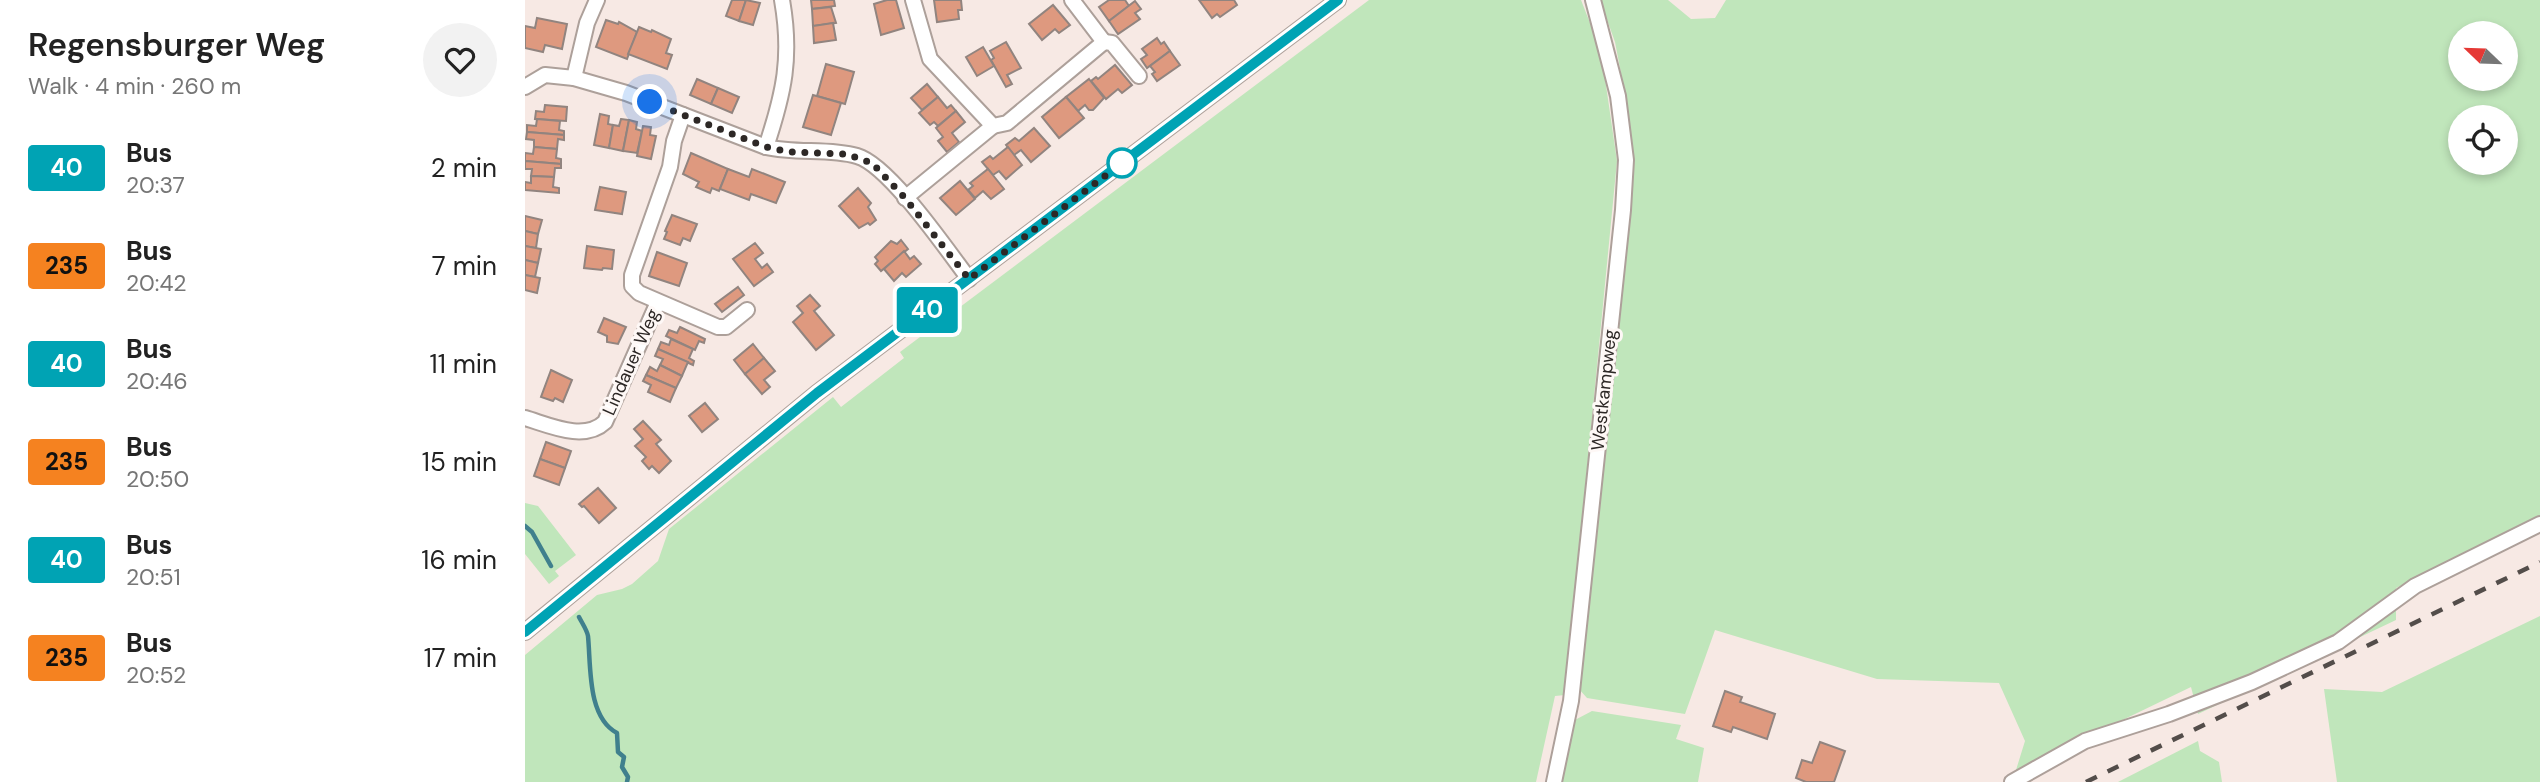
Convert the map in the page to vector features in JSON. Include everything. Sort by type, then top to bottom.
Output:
[{"type":"street","points":[[574,78],[587,23],[597,0]]},
{"type":"street","points":[[766,147],[786,78],[786,36],[782,0]]},
{"type":"street","points":[[913,0],[930,59],[993,126]]},
{"type":"street","points":[[1072,0],[1104,42],[1112,43],[1139,76]]},
{"type":"street","points":[[525,632],[817,393],[1338,0]]},
{"type":"street","name":"Westkampweg","points":[[1554,782],[1571,701],[1625,173],[1618,96],[1593,0]]},
{"type":"street","points":[[905,198],[993,126],[1007,123],[1104,42]]},
{"type":"street","points":[[525,87],[545,75],[574,78],[626,93],[766,147],[790,152],[859,157],[881,171],[969,279]]},
{"type":"street","name":"Lindauer Weg","points":[[683,115],[674,141],[670,167],[631,281],[635,289],[658,302],[718,327],[726,327],[747,310]]},
{"type":"street","name":"Lindauer Weg","points":[[525,418],[576,431],[585,432],[599,428],[605,422],[658,302]]},
{"type":"street","points":[[2012,782],[2085,741],[2229,691],[2338,642],[2415,586],[2540,524]]},
{"type":"green space","points":[[1369,0],[1581,0],[1601,51],[1617,161],[1565,695],[1555,696],[1536,782],[525,782],[525,655],[597,595],[632,584],[658,561],[669,529],[833,397],[841,407],[904,358],[900,352]]},
{"type":"green space","points":[[1600,0],[1668,0],[1691,19],[1715,18],[1726,0],[2540,0],[2540,519],[2396,588],[2396,620],[2198,714],[2191,687],[2050,755],[2031,776],[2016,770],[2025,741],[1999,683],[1877,679],[1715,630],[1685,714],[1587,698],[1579,689],[1631,211],[1634,160],[1615,42]]},
{"type":"green space","points":[[525,503],[538,506],[576,555],[555,571],[559,576],[549,584],[525,554]]},
{"type":"green space","points":[[2540,616],[2540,782],[2337,782],[2324,689],[2382,692]]},
{"type":"green space","points":[[1592,711],[1681,725],[1676,739],[1704,748],[1698,782],[1561,782],[1573,721]]},
{"type":"green space","points":[[2198,741],[2200,751],[2219,762],[2222,782],[2118,782]]},
{"type":"building","points":[[732,0],[746,0],[739,21],[726,16]]},
{"type":"building","points":[[746,0],[760,3],[753,25],[739,21]]},
{"type":"building","points":[[811,0],[834,0],[835,6],[812,9]]},
{"type":"building","points":[[896,0],[904,28],[881,35],[874,4]]},
{"type":"building","points":[[934,0],[961,0],[959,19],[937,22]]},
{"type":"building","points":[[1109,0],[1125,0],[1129,6],[1109,21],[1099,7]]},
{"type":"building","points":[[1199,0],[1234,0],[1237,5],[1220,17],[1217,14],[1212,18]]},
{"type":"building","points":[[1135,1],[1141,9],[1135,13],[1140,19],[1118,34],[1109,21]]},
{"type":"building","points":[[1053,5],[1070,25],[1059,33],[1055,29],[1042,40],[1029,24]]},
{"type":"building","points":[[831,7],[836,23],[813,26],[812,9]]},
{"type":"building","points":[[537,18],[567,24],[562,49],[545,45],[543,52],[525,48],[525,26],[535,28]]},
{"type":"building","points":[[606,20],[618,24],[619,22],[637,32],[627,59],[596,47]]},
{"type":"building","points":[[833,23],[836,40],[814,43],[813,26]]},
{"type":"building","points":[[639,27],[671,39],[666,53],[672,55],[667,69],[628,54]]},
{"type":"building","points":[[1157,38],[1161,44],[1164,42],[1170,51],[1147,68],[1141,59],[1147,55],[1142,49]]},
{"type":"building","points":[[1006,42],[1021,68],[1007,75],[1012,84],[1006,87],[991,60],[994,58],[990,51]]},
{"type":"building","points":[[983,47],[994,66],[977,76],[966,57]]},
{"type":"building","points":[[1170,51],[1180,65],[1157,81],[1150,66]]},
{"type":"building","points":[[826,64],[854,72],[845,104],[817,96]]},
{"type":"building","points":[[1115,65],[1132,85],[1122,93],[1118,89],[1106,99],[1091,81],[1096,77],[1098,79]]},
{"type":"building","points":[[697,79],[718,88],[711,104],[690,95]]},
{"type":"building","points":[[1089,79],[1104,98],[1093,110],[1089,110],[1085,105],[1078,111],[1066,97]]},
{"type":"building","points":[[927,84],[938,97],[922,110],[911,98]]},
{"type":"building","points":[[718,88],[739,97],[732,113],[711,104]]},
{"type":"building","points":[[813,95],[841,103],[831,135],[803,127]]},
{"type":"building","points":[[938,97],[947,108],[951,105],[956,111],[938,126],[934,122],[930,125],[919,113]]},
{"type":"building","points":[[1066,97],[1084,118],[1059,138],[1042,117]]},
{"type":"building","points":[[545,105],[567,107],[566,121],[535,119],[536,111],[544,112]]},
{"type":"building","points":[[956,111],[965,122],[952,133],[959,142],[947,152],[938,141],[943,137],[936,128]]},
{"type":"building","points":[[600,114],[609,116],[608,124],[613,125],[609,148],[594,145]]},
{"type":"building","points":[[537,119],[560,121],[559,130],[564,131],[564,135],[527,132],[527,125],[536,126]]},
{"type":"building","points":[[621,119],[629,120],[623,151],[609,148],[613,125],[619,126]]},
{"type":"building","points":[[629,120],[637,122],[636,129],[642,131],[637,153],[623,151]]},
{"type":"building","points":[[643,126],[651,127],[650,135],[656,136],[651,159],[637,156]]},
{"type":"building","points":[[1034,128],[1050,146],[1031,162],[1021,150],[1014,155],[1006,145],[1015,138],[1019,141]]},
{"type":"building","points":[[527,132],[564,135],[564,140],[558,139],[557,149],[534,147],[534,140],[526,139]]},
{"type":"building","points":[[534,147],[557,149],[556,158],[561,159],[561,164],[525,161],[525,153],[533,154]]},
{"type":"building","points":[[1008,147],[1022,165],[1006,179],[999,171],[993,175],[982,162],[990,156],[993,159]]},
{"type":"building","points":[[691,153],[728,169],[719,191],[712,188],[710,193],[696,187],[699,182],[683,174]]},
{"type":"building","points":[[525,161],[561,164],[561,168],[555,168],[554,177],[531,176],[532,169],[525,169]]},
{"type":"building","points":[[728,169],[749,177],[752,169],[785,182],[776,203],[751,194],[749,200],[720,189]]},
{"type":"building","points":[[988,169],[1004,189],[991,199],[983,191],[975,198],[968,190],[973,186],[970,183]]},
{"type":"building","points":[[531,176],[554,177],[553,187],[559,188],[559,193],[525,190],[525,182],[531,183]]},
{"type":"building","points":[[960,181],[975,199],[956,215],[940,198]]},
{"type":"building","points":[[600,187],[626,192],[622,214],[595,210]]},
{"type":"building","points":[[858,188],[871,203],[868,207],[876,220],[859,228],[839,206]]},
{"type":"building","points":[[672,215],[697,224],[690,241],[683,238],[680,245],[664,239]]},
{"type":"building","points":[[525,216],[542,220],[538,234],[525,231]]},
{"type":"building","points":[[525,231],[538,234],[536,248],[525,246]]},
{"type":"building","points":[[901,240],[908,249],[881,271],[875,264],[878,261],[875,257],[891,241],[897,244]]},
{"type":"building","points":[[755,243],[763,253],[755,259],[762,268],[767,264],[773,272],[754,286],[733,259]]},
{"type":"building","points":[[525,246],[541,249],[538,263],[525,260]]},
{"type":"building","points":[[587,246],[614,250],[612,269],[584,268]]},
{"type":"building","points":[[904,251],[910,259],[914,256],[921,264],[906,277],[902,273],[894,281],[884,269]]},
{"type":"building","points":[[657,252],[687,263],[679,286],[649,276]]},
{"type":"building","points":[[525,260],[538,263],[535,277],[525,275]]},
{"type":"building","points":[[525,275],[540,278],[537,293],[525,290]]},
{"type":"building","points":[[738,287],[744,295],[722,312],[715,304]]},
{"type":"building","points":[[810,295],[820,306],[814,311],[834,335],[816,350],[793,322],[803,313],[797,306]]},
{"type":"building","points":[[604,318],[626,327],[618,344],[607,342],[607,336],[598,332]]},
{"type":"building","points":[[680,327],[705,339],[704,343],[699,341],[695,350],[666,336],[669,330],[677,333]]},
{"type":"building","points":[[671,339],[693,349],[689,358],[694,361],[693,365],[658,349],[661,342],[669,345]]},
{"type":"building","points":[[753,344],[764,358],[745,374],[734,360]]},
{"type":"building","points":[[658,349],[688,362],[682,376],[660,365],[663,359],[655,356]]},
{"type":"building","points":[[764,358],[775,371],[764,380],[770,387],[762,394],[745,374]]},
{"type":"building","points":[[660,365],[682,376],[676,388],[646,375],[650,367],[657,371]]},
{"type":"building","points":[[551,370],[572,380],[563,402],[555,398],[553,401],[541,397]]},
{"type":"building","points":[[646,375],[676,388],[670,402],[648,392],[651,385],[643,381]]},
{"type":"building","points":[[705,403],[718,419],[702,432],[689,416]]},
{"type":"building","points":[[643,421],[661,440],[656,444],[671,461],[659,473],[652,466],[649,469],[642,461],[646,457],[635,446],[643,439],[634,429]]},
{"type":"building","points":[[546,442],[571,451],[565,468],[540,459]]},
{"type":"building","points":[[540,459],[565,468],[559,485],[534,476]]},
{"type":"building","points":[[598,488],[616,508],[599,523],[579,504]]},
{"type":"building","points":[[1725,691],[1742,697],[1740,702],[1775,714],[1767,739],[1733,727],[1731,732],[1713,726]]},
{"type":"building","points":[[1820,742],[1845,751],[1834,782],[1806,782],[1796,778],[1802,760],[1812,763]]},
{"type":"waterway","points":[[525,526],[532,532],[551,566]]},
{"type":"waterway","points":[[579,617],[588,636],[595,703],[607,725],[617,733],[618,752],[624,757],[622,767],[628,777],[627,782]]},
{"type":"railway","points":[[2086,782],[2540,562]]},
{"type":"bus line","name":"40","points":[[525,632],[817,393],[1338,0]]},
{"type":"route","points":[[650,102],[766,147],[790,152],[846,154],[872,163],[905,198],[969,279],[1122,163]]}]
